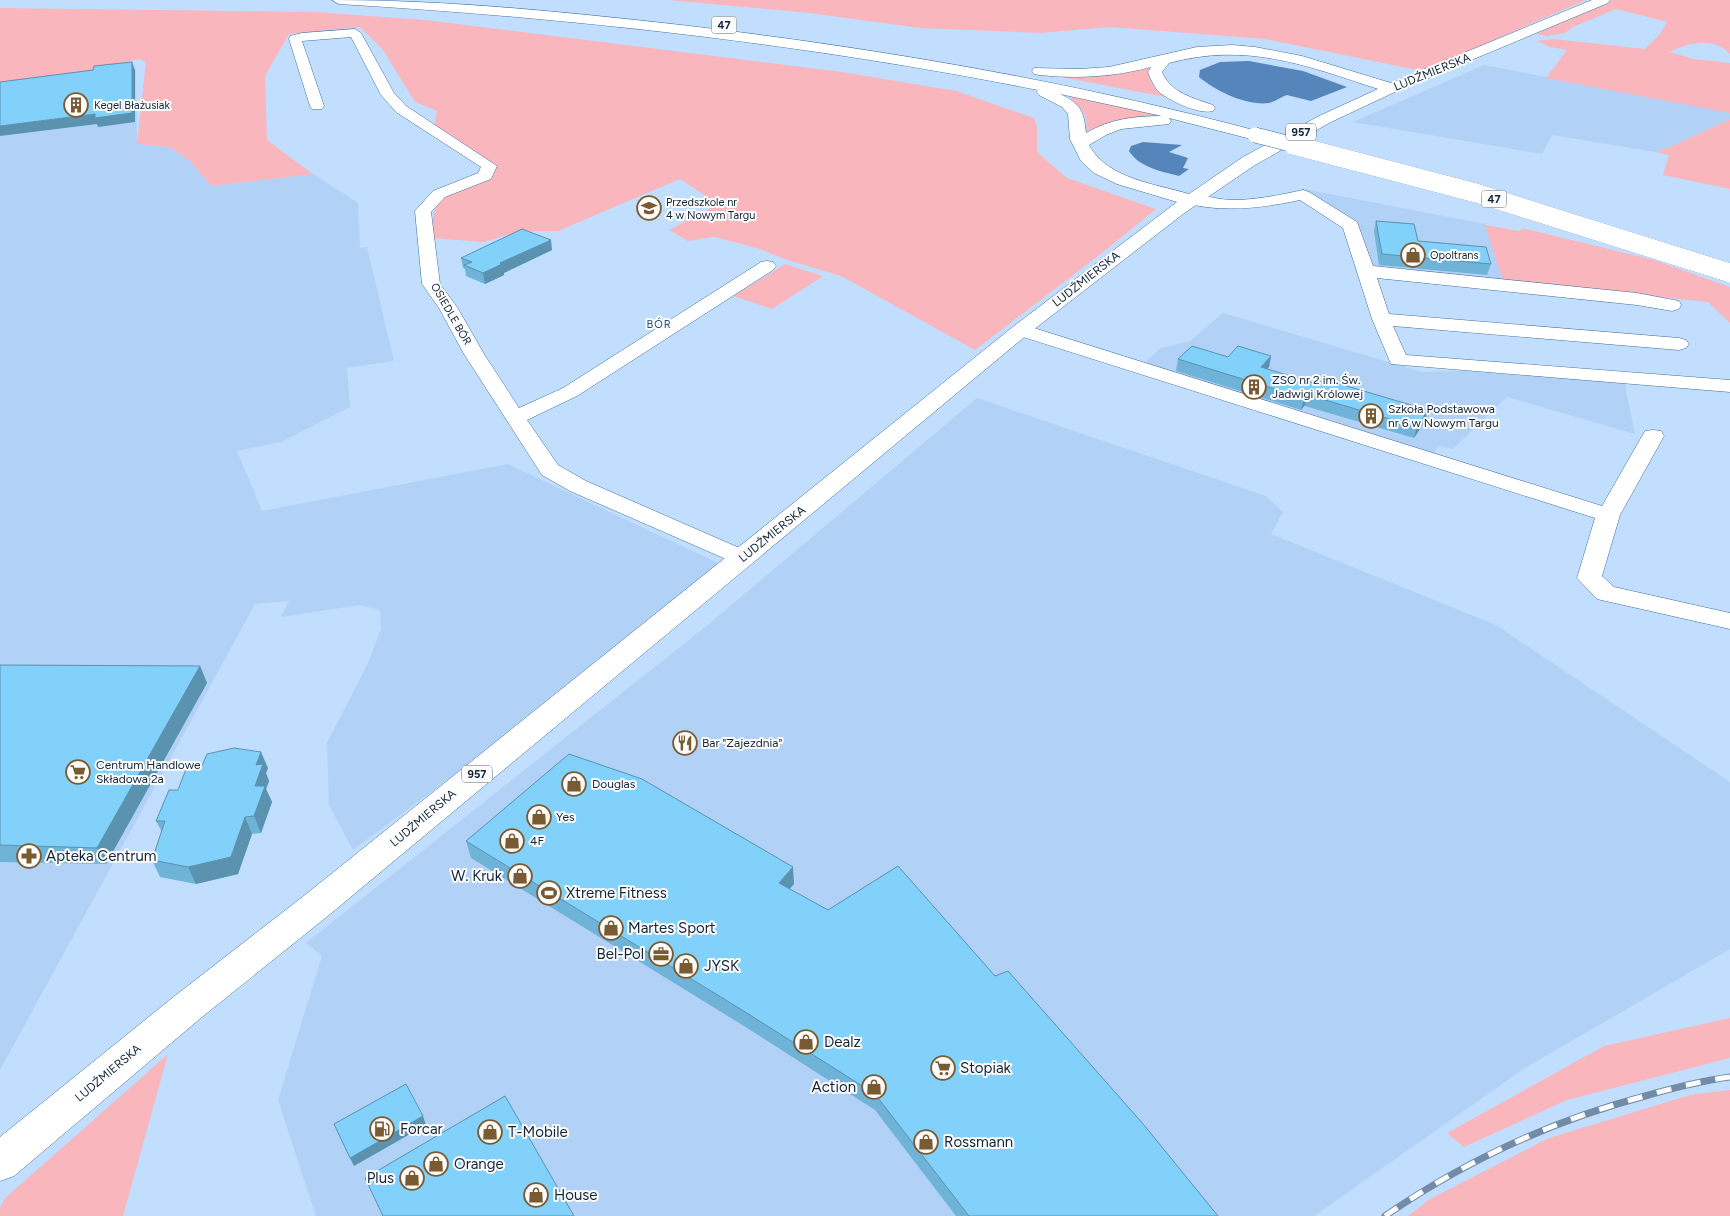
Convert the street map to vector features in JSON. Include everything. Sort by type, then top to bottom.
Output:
[{"type":"main road","name":"47","points":[[339,0],[507,11],[630,23],[817,47],[1015,80],[1231,122]]},
{"type":"main road","name":"47","points":[[467,0],[609,12],[747,28],[881,47],[1001,68],[1262,130],[1556,217],[1730,273]]},
{"type":"main road","name":"LUDŹMIERSKA","points":[[0,1162],[189,1006],[317,905],[1021,330],[1191,200],[1272,147],[1333,115],[1392,88],[1603,0]]},
{"type":"main road","points":[[1001,68],[1055,73],[1104,72],[1209,50],[1260,52],[1295,58],[1392,88]]},
{"type":"main road","points":[[1164,59],[1155,72],[1160,85],[1231,122]]},
{"type":"main road","points":[[1015,80],[1057,97],[1068,104],[1076,114],[1078,138],[1082,143],[1083,149],[1092,163],[1108,174],[1191,200]]},
{"type":"main road","points":[[1082,143],[1103,128],[1132,122],[1231,122]]},
{"type":"main road","name":"47","points":[[1262,130],[1379,153],[1542,199],[1730,259]]},
{"type":"street","name":"OSIEDLE BÓR","points":[[318,106],[295,39],[355,33],[388,95],[401,109],[489,166],[485,176],[439,194],[424,211],[431,284],[448,307],[474,354],[550,470],[578,486],[742,558]]},
{"type":"street","points":[[1191,200],[1230,206],[1271,202],[1303,195],[1351,226],[1381,319],[1398,360],[1730,386]]},
{"type":"street","points":[[516,417],[570,392],[767,266]]},
{"type":"street","points":[[1365,271],[1672,304]]},
{"type":"street","points":[[1381,319],[1679,344]]},
{"type":"street","points":[[1021,330],[1608,515]]},
{"type":"street","points":[[1653,436],[1608,515],[1589,578],[1606,593],[1730,621]]},
{"type":"shaded area","points":[[668,0],[1586,0],[1422,71],[1265,39],[1109,27],[1040,33],[920,28],[810,13]]},
{"type":"shaded area","points":[[1613,0],[1730,0],[1730,54],[1724,48],[1709,43],[1692,44],[1669,52],[1694,59],[1730,63],[1730,113],[1546,78],[1567,50],[1550,47],[1537,41],[1554,39],[1645,49],[1660,34],[1667,22],[1616,9],[1573,27],[1565,33],[1547,36],[1536,34]]},
{"type":"shaded area","points":[[0,8],[315,12],[425,20],[842,72],[956,91],[1034,118],[1037,127],[1037,152],[1067,178],[1156,209],[975,350],[841,276],[787,260],[757,248],[714,237],[688,241],[669,230],[718,204],[680,179],[558,231],[520,231],[484,242],[433,238],[433,214],[442,197],[496,166],[434,127],[437,111],[415,102],[383,50],[360,27],[289,34],[265,76],[267,140],[313,174],[211,186],[190,161],[169,147],[137,144],[146,62],[138,59],[84,73],[0,86]]},
{"type":"shaded area","points":[[1249,61],[1303,71],[1347,87],[1311,101],[1287,95],[1269,103],[1260,103],[1241,100],[1214,87],[1199,77],[1200,70],[1220,62]]},
{"type":"shaded area","points":[[1484,65],[1728,112],[1730,113],[1730,119],[1655,152],[1552,135],[1542,154],[1353,122]]},
{"type":"shaded area","points":[[1150,66],[1149,77],[1151,82],[1157,89],[1171,98],[1056,76],[1103,74]]},
{"type":"shaded area","points":[[136,70],[137,144],[169,147],[190,161],[211,186],[313,174],[358,203],[360,248],[367,247],[394,361],[347,368],[350,407],[281,442],[237,451],[262,511],[508,464],[722,565],[524,723],[353,850],[329,805],[327,743],[368,663],[381,629],[380,610],[360,605],[281,617],[289,601],[255,604],[0,1070],[0,88]]},
{"type":"shaded area","points":[[1074,96],[1185,120],[1112,121],[1086,131],[1087,125],[1084,112],[1070,99]]},
{"type":"shaded area","points":[[1730,119],[1730,189],[1663,175],[1669,155],[1655,152]]},
{"type":"shaded area","points":[[1143,142],[1182,145],[1169,152],[1188,158],[1183,168],[1189,169],[1179,176],[1145,165],[1129,151],[1131,146]]},
{"type":"shaded area","points":[[1304,189],[1485,224],[1503,281],[1372,269],[1360,229]]},
{"type":"shaded area","points":[[1485,225],[1520,231],[1522,228],[1654,260],[1730,287],[1730,323],[1708,302],[1503,281]]},
{"type":"shaded area","points":[[785,264],[823,276],[772,309],[733,296]]},
{"type":"shaded area","points":[[1223,313],[1422,372],[1495,370],[1624,381],[1635,434],[1507,397],[1453,449],[1438,446],[1433,456],[1145,363],[1161,348],[1190,341]]},
{"type":"shaded area","points":[[977,398],[1266,496],[1283,512],[1271,534],[1496,625],[1730,782],[1730,949],[1525,1068],[1314,1216],[316,1216],[278,1100],[322,956],[306,943],[709,624]]},
{"type":"shaded area","points":[[1730,1018],[1730,1058],[1567,1100],[1464,1147],[1447,1133],[1604,1046]]},
{"type":"shaded area","points":[[168,1054],[123,1216],[0,1216],[0,1208],[4,1199]]},
{"type":"shaded area","points":[[1730,1090],[1730,1216],[1408,1216],[1430,1199],[1549,1138],[1690,1095]]},
{"type":"building","name":"Kegel Błażusiak","points":[[132,62],[132,113],[95,118],[95,114],[0,126],[0,82],[93,70],[94,66]]},
{"type":"building","points":[[1376,221],[1414,224],[1418,241],[1486,247],[1491,264],[1382,254]]},
{"type":"building","points":[[522,229],[551,240],[500,263],[502,264],[483,273],[464,265],[472,262],[461,258]]},
{"type":"building","points":[[1192,346],[1228,357],[1238,346],[1271,356],[1261,367],[1316,384],[1318,381],[1330,384],[1333,382],[1428,410],[1417,427],[1308,395],[1313,388],[1304,398],[1178,359]]},
{"type":"building","name":"Centrum Handlowe Składowa 2a","points":[[0,665],[200,666],[97,848],[0,845]]},
{"type":"building","points":[[234,748],[261,752],[256,765],[263,764],[255,786],[265,786],[254,816],[245,817],[231,857],[188,867],[152,860],[165,821],[156,821],[169,790],[178,790],[186,769],[201,768],[207,754]]},
{"type":"building","points":[[569,754],[642,779],[793,867],[779,883],[828,910],[898,866],[995,976],[1008,971],[1144,1125],[1218,1216],[969,1216],[875,1094],[466,841]]},
{"type":"building","name":"Forcar","points":[[406,1084],[423,1116],[350,1158],[334,1124]]},
{"type":"building","points":[[505,1096],[574,1216],[383,1216],[365,1178]]},
{"type":"railway","points":[[1385,1216],[1415,1196],[1478,1160],[1543,1130],[1610,1106],[1645,1096],[1687,1085],[1730,1077]]},
{"type":"place","name":"Kegel Błażusiak","points":[[76,105]]},
{"type":"place","name":"Przedszkole nr 4 w Nowym Targu","points":[[649,208]]},
{"type":"place","name":"Opoltrans","points":[[1413,255]]},
{"type":"place","name":"ZSO nr 2 im. Św. Jadwigi Królowej","points":[[1254,387]]},
{"type":"place","name":"Szkoła Podstawowa nr 6 w Nowym Targu","points":[[1371,416]]},
{"type":"place","name":"Bar \"Zajezdnia\"","points":[[685,743]]},
{"type":"place","name":"Centrum Handlowe Składowa 2a","points":[[78,772]]},
{"type":"place","name":"Douglas","points":[[574,784]]},
{"type":"place","name":"Yes","points":[[539,817]]},
{"type":"place","name":"4F","points":[[512,841]]},
{"type":"place","name":"Apteka Centrum","points":[[29,856]]},
{"type":"place","name":"W. Kruk","points":[[520,876]]},
{"type":"place","name":"Xtreme Fitness","points":[[549,893]]},
{"type":"place","name":"Martes Sport","points":[[611,928]]},
{"type":"place","name":"Bel-Pol","points":[[661,954]]},
{"type":"place","name":"JYSK","points":[[686,966]]},
{"type":"place","name":"Dealz","points":[[806,1042]]},
{"type":"place","name":"Stopiak","points":[[943,1068]]},
{"type":"place","name":"Action","points":[[874,1087]]},
{"type":"place","name":"Forcar","points":[[382,1129]]},
{"type":"place","name":"T-Mobile","points":[[490,1132]]},
{"type":"place","name":"Rossmann","points":[[926,1142]]},
{"type":"place","name":"Orange","points":[[436,1164]]},
{"type":"place","name":"Plus","points":[[412,1178]]},
{"type":"place","name":"House","points":[[536,1195]]},
{"type":"district","name":"BÓR","points":[[659,324]]}]
